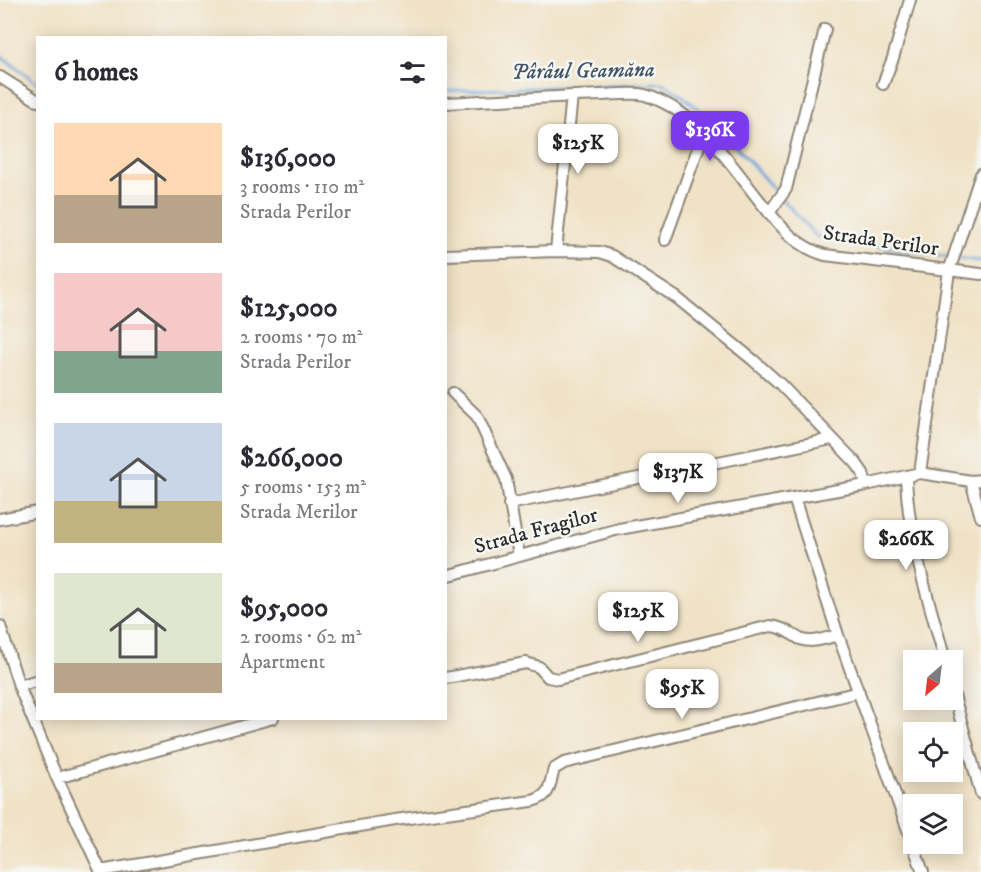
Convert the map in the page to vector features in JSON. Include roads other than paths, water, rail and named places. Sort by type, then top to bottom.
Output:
[{"type":"street","points":[[883,84],[910,0]]},
{"type":"street","points":[[769,213],[786,189],[825,29]]},
{"type":"street","points":[[0,77],[36,100]]},
{"type":"street","name":"Strada Perilor","points":[[447,103],[642,94],[679,111],[704,132],[769,213],[802,247],[815,252],[981,274]]},
{"type":"street","points":[[556,251],[572,96]]},
{"type":"street","points":[[665,240],[704,132]]},
{"type":"street","points":[[981,174],[949,271],[920,473],[976,481],[981,517]]},
{"type":"street","points":[[447,255],[556,251],[607,254],[666,290],[780,384],[856,463],[863,473],[866,485]]},
{"type":"street","points":[[453,393],[477,416],[506,478],[519,556]]},
{"type":"street","points":[[509,504],[832,439]]},
{"type":"street","name":"Strada Fragilor","points":[[447,576],[619,529],[866,485],[920,473]]},
{"type":"street","points":[[906,477],[907,503],[913,541],[942,650]]},
{"type":"street","points":[[794,498],[838,635],[923,872]]},
{"type":"street","points":[[0,519],[36,512]]},
{"type":"street","points":[[0,626],[19,686],[57,778],[101,871],[395,820],[532,801],[548,792],[554,769],[564,763],[859,692]]},
{"type":"street","points":[[447,678],[526,663],[538,667],[548,677],[558,679],[770,626],[779,627],[809,641],[838,635]]},
{"type":"street","points":[[19,686],[36,681]]},
{"type":"street","points":[[958,710],[981,794]]},
{"type":"street","points":[[57,778],[266,720]]},
{"type":"waterway","name":"Pârâul Geamăna","points":[[0,55],[36,82]]},
{"type":"waterway","name":"Pârâul Geamăna","points":[[447,91],[663,83],[680,94],[710,120],[778,194]]},
{"type":"waterway","name":"Pârâul Geamăna","points":[[782,199],[816,236],[949,257]]},
{"type":"waterway","name":"Pârâul Geamăna","points":[[956,258],[981,261]]}]
